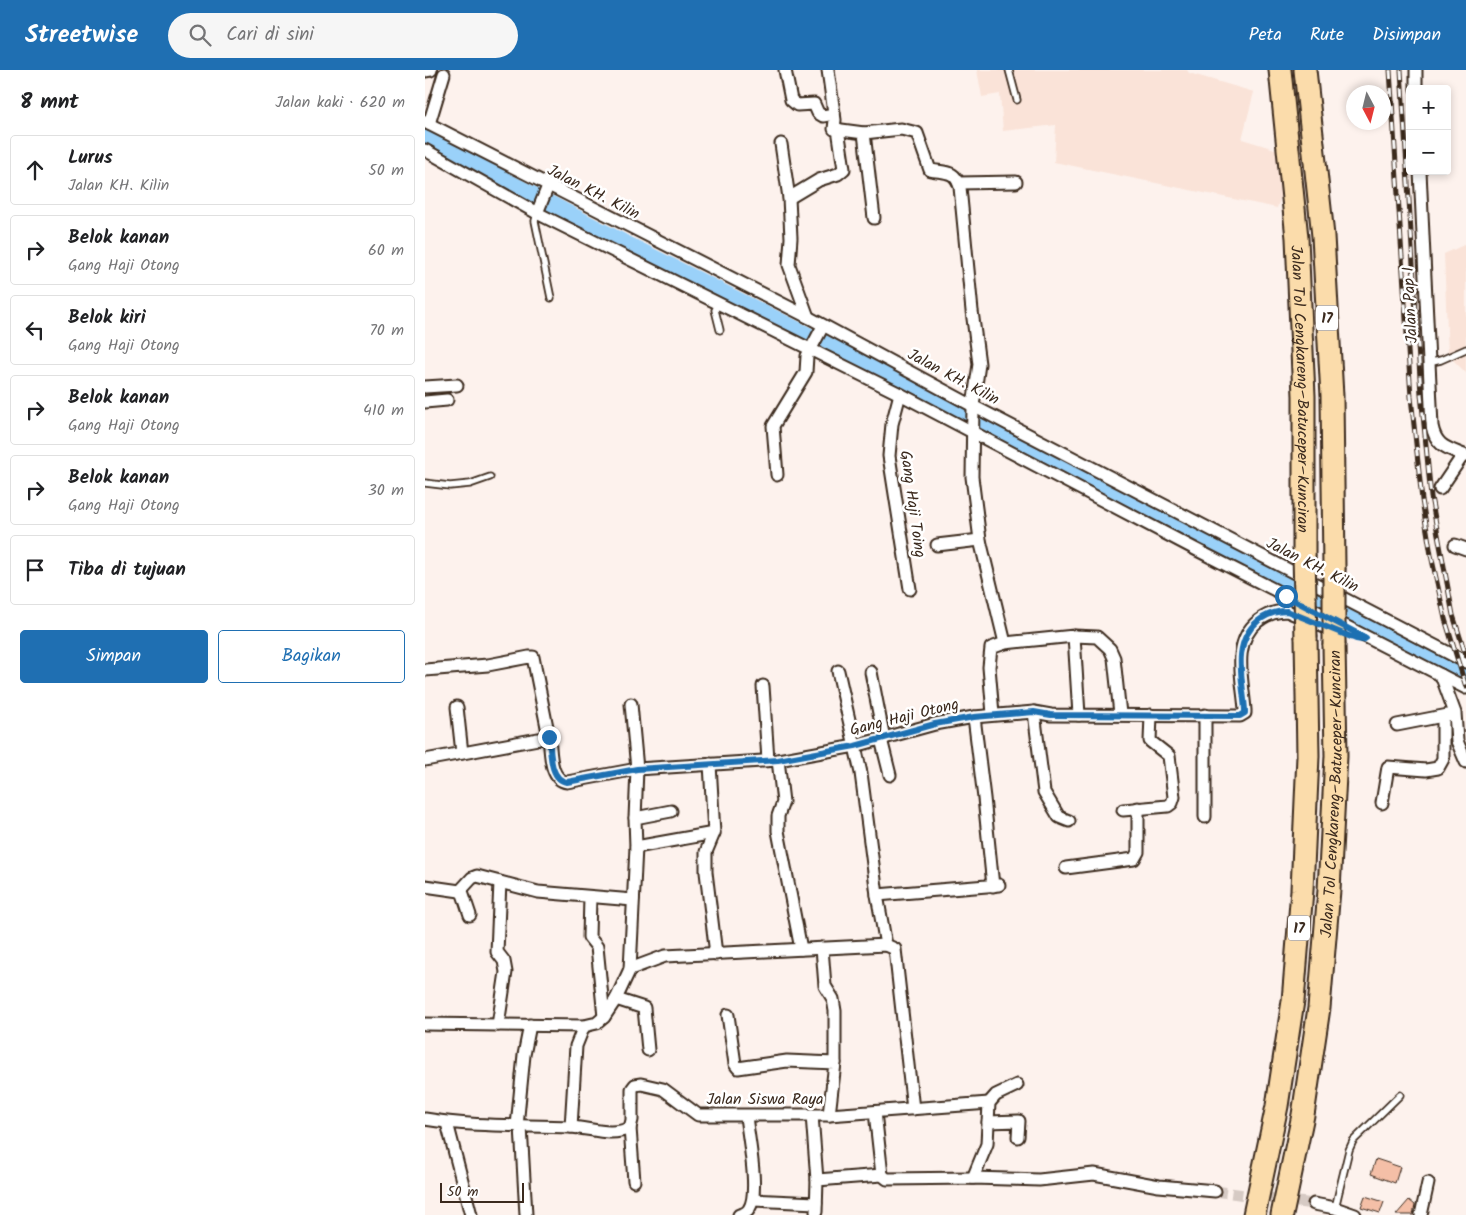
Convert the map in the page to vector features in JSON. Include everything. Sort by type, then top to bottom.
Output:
[{"type":"highway","name":"Jalan Tol Cengkareng–Batuceper–Kunciran","points":[[1254,1215],[1277,1106],[1293,1001],[1302,890],[1308,756],[1304,555],[1304,396],[1297,238],[1280,70]]},
{"type":"highway","name":"Jalan Tol Cengkareng–Batuceper–Kunciran","points":[[1282,1215],[1303,1115],[1319,1008],[1329,890],[1336,756],[1332,396],[1323,245],[1305,70]]},
{"type":"street","points":[[425,71],[431,70]]},
{"type":"street","points":[[785,70],[791,100],[797,105],[814,104],[818,113],[823,116],[834,114]]},
{"type":"street","points":[[829,70],[834,129],[864,133],[901,129],[917,133],[930,170],[951,174],[958,178],[971,311],[979,364],[973,410],[972,477],[981,540],[1005,643]]},
{"type":"street","points":[[1416,70],[1416,85]]},
{"type":"street","points":[[427,123],[444,74]]},
{"type":"street","name":"Jalan KH. Kilin","points":[[427,123],[547,189],[808,317],[817,337],[900,394],[974,431],[1366,638],[1466,688]]},
{"type":"street","points":[[789,198],[819,180],[838,174],[844,169],[838,129]]},
{"type":"street","points":[[864,133],[874,218]]},
{"type":"street","points":[[781,144],[789,198],[791,238],[789,265],[808,317]]},
{"type":"street","name":"Jalan KH. Kilin","points":[[425,150],[719,303],[817,337],[973,410],[1466,662]]},
{"type":"street","name":"Jalan Pap I","points":[[1420,175],[1432,426],[1434,437],[1438,442],[1447,449],[1464,456]]},
{"type":"street","points":[[959,183],[1016,182]]},
{"type":"street","points":[[538,210],[547,189]]},
{"type":"street","points":[[777,475],[773,426],[806,372],[807,356],[817,337]]},
{"type":"street","points":[[425,386],[457,385]]},
{"type":"street","name":"Gang Haji Toing","points":[[900,394],[892,424],[889,456],[910,589]]},
{"type":"street","points":[[425,402],[447,400]]},
{"type":"street","points":[[1440,489],[1464,456]]},
{"type":"street","points":[[937,545],[981,540]]},
{"type":"street","name":"Gang Haji Otong","points":[[549,737],[555,774],[563,782],[637,769],[773,760],[855,746],[935,724],[993,714],[1034,712],[1051,715],[1240,716],[1245,713],[1240,655],[1243,640],[1252,626],[1265,616],[1279,611],[1287,611],[1356,639],[1363,640],[1366,638]]},
{"type":"street","points":[[1074,636],[1079,715]]},
{"type":"street","points":[[993,714],[989,667],[991,648],[1005,643],[1074,636],[1097,637],[1110,649],[1115,658],[1120,714]]},
{"type":"street","points":[[425,670],[488,665],[533,657],[549,737],[425,760]]},
{"type":"street","points":[[838,671],[855,746],[869,826],[877,895],[886,945]]},
{"type":"street","points":[[871,672],[890,775]]},
{"type":"street","points":[[1441,675],[1455,713],[1457,742],[1466,762]]},
{"type":"street","points":[[763,686],[773,760],[783,802],[778,816],[778,831],[801,949]]},
{"type":"street","points":[[425,1024],[584,1026],[597,1023],[604,1017],[616,999],[630,969],[636,847],[637,769],[631,704]]},
{"type":"street","points":[[457,707],[462,753]]},
{"type":"street","points":[[1034,712],[1044,792],[1059,817],[1069,821]]},
{"type":"street","points":[[1397,725],[1455,713]]},
{"type":"street","points":[[1123,810],[1168,806],[1172,803],[1174,797],[1170,759],[1167,754],[1150,741],[1151,715]]},
{"type":"street","points":[[1205,715],[1205,817]]},
{"type":"street","points":[[877,895],[996,886],[974,717]]},
{"type":"street","points":[[1382,803],[1389,767],[1427,770],[1438,768],[1443,759],[1443,717]]},
{"type":"street","points":[[710,764],[714,833],[706,852],[706,872],[716,954]]},
{"type":"street","points":[[1066,868],[1134,859],[1137,852],[1138,808]]},
{"type":"street","points":[[635,818],[671,811]]},
{"type":"street","points":[[636,847],[714,833]]},
{"type":"street","points":[[460,891],[472,878],[477,876],[538,892],[633,900]]},
{"type":"street","points":[[498,1025],[506,972],[504,961],[497,952],[500,882]]},
{"type":"street","points":[[425,886],[460,891],[463,894],[470,915]]},
{"type":"street","points":[[590,897],[589,937],[597,948],[604,1017]]},
{"type":"street","points":[[630,969],[665,956],[886,945],[895,949],[913,1109]]},
{"type":"street","points":[[822,948],[825,986],[833,999],[835,1011],[835,1063],[829,1115]]},
{"type":"street","points":[[616,999],[644,1008],[648,1050]]},
{"type":"street","points":[[728,1015],[735,1064],[738,1068],[787,1061],[835,1063]]},
{"type":"street","points":[[525,1215],[519,1126],[524,1054],[530,1025]]},
{"type":"street","points":[[571,1127],[576,1046],[584,1026]]},
{"type":"street","name":"Jalan Siswa Raya","points":[[630,1128],[632,1120],[632,1089],[635,1085],[641,1084],[663,1089],[697,1115],[829,1115],[989,1103]]},
{"type":"street","points":[[973,1178],[987,1144],[989,1103],[996,1095],[1017,1085]]},
{"type":"street","points":[[875,1112],[882,1175]]},
{"type":"street","points":[[753,1200],[816,1207],[817,1180],[812,1115]]},
{"type":"street","points":[[739,1215],[749,1209],[753,1200],[754,1179],[746,1116]]},
{"type":"street","points":[[425,1119],[447,1123],[571,1127],[614,1132],[630,1128],[634,1181]]},
{"type":"street","points":[[988,1122],[1019,1121],[1018,1137]]},
{"type":"street","points":[[447,1123],[471,1215]]},
{"type":"street","points":[[817,1180],[882,1175],[887,1179],[973,1178],[1039,1180],[1094,1174],[1159,1186],[1215,1191]]},
{"type":"street","points":[[1421,1215],[1428,1183]]},
{"type":"street","points":[[1314,1204],[1335,1208],[1355,1215]]},
{"type":"lane","points":[[1009,70],[1017,100]]},
{"type":"lane","points":[[538,210],[535,221],[551,298]]},
{"type":"lane","points":[[719,303],[715,310],[720,330]]},
{"type":"lane","points":[[1428,364],[1466,349]]},
{"type":"lane","points":[[425,483],[450,486],[470,484],[489,476]]},
{"type":"lane","points":[[1335,1208],[1349,1150],[1353,1141],[1400,1095]]},
{"type":"shaded area","points":[[977,70],[1187,70],[1189,73],[1254,92],[1242,139],[1294,155],[1277,208],[1054,162],[1056,125],[1003,131],[1000,94],[982,97]]},
{"type":"shaded area","points":[[1466,244],[1466,373],[1448,355],[1444,254]]},
{"type":"building","points":[[1376,1159],[1400,1167],[1395,1183],[1371,1174]]},
{"type":"building","points":[[1365,1196],[1384,1202],[1380,1213],[1361,1207]]},
{"type":"building","points":[[1409,1200],[1415,1205],[1413,1215],[1396,1215]]},
{"type":"waterway","points":[[425,140],[623,244],[998,433],[1466,677]]},
{"type":"tunnel","points":[[1215,1191],[1314,1204]]},
{"type":"railway","points":[[1390,70],[1411,397],[1422,500],[1431,555],[1445,619],[1466,687]]},
{"type":"railway","points":[[1401,70],[1421,394],[1431,497],[1453,615],[1466,656]]},
{"type":"route","points":[[549,737],[555,774],[559,780],[567,782],[637,769],[778,760],[855,746],[935,724],[993,714],[1034,712],[1051,715],[1240,716],[1245,713],[1240,655],[1243,640],[1252,626],[1265,616],[1279,611],[1287,611],[1356,639],[1363,640],[1366,638],[1286,596]]}]
